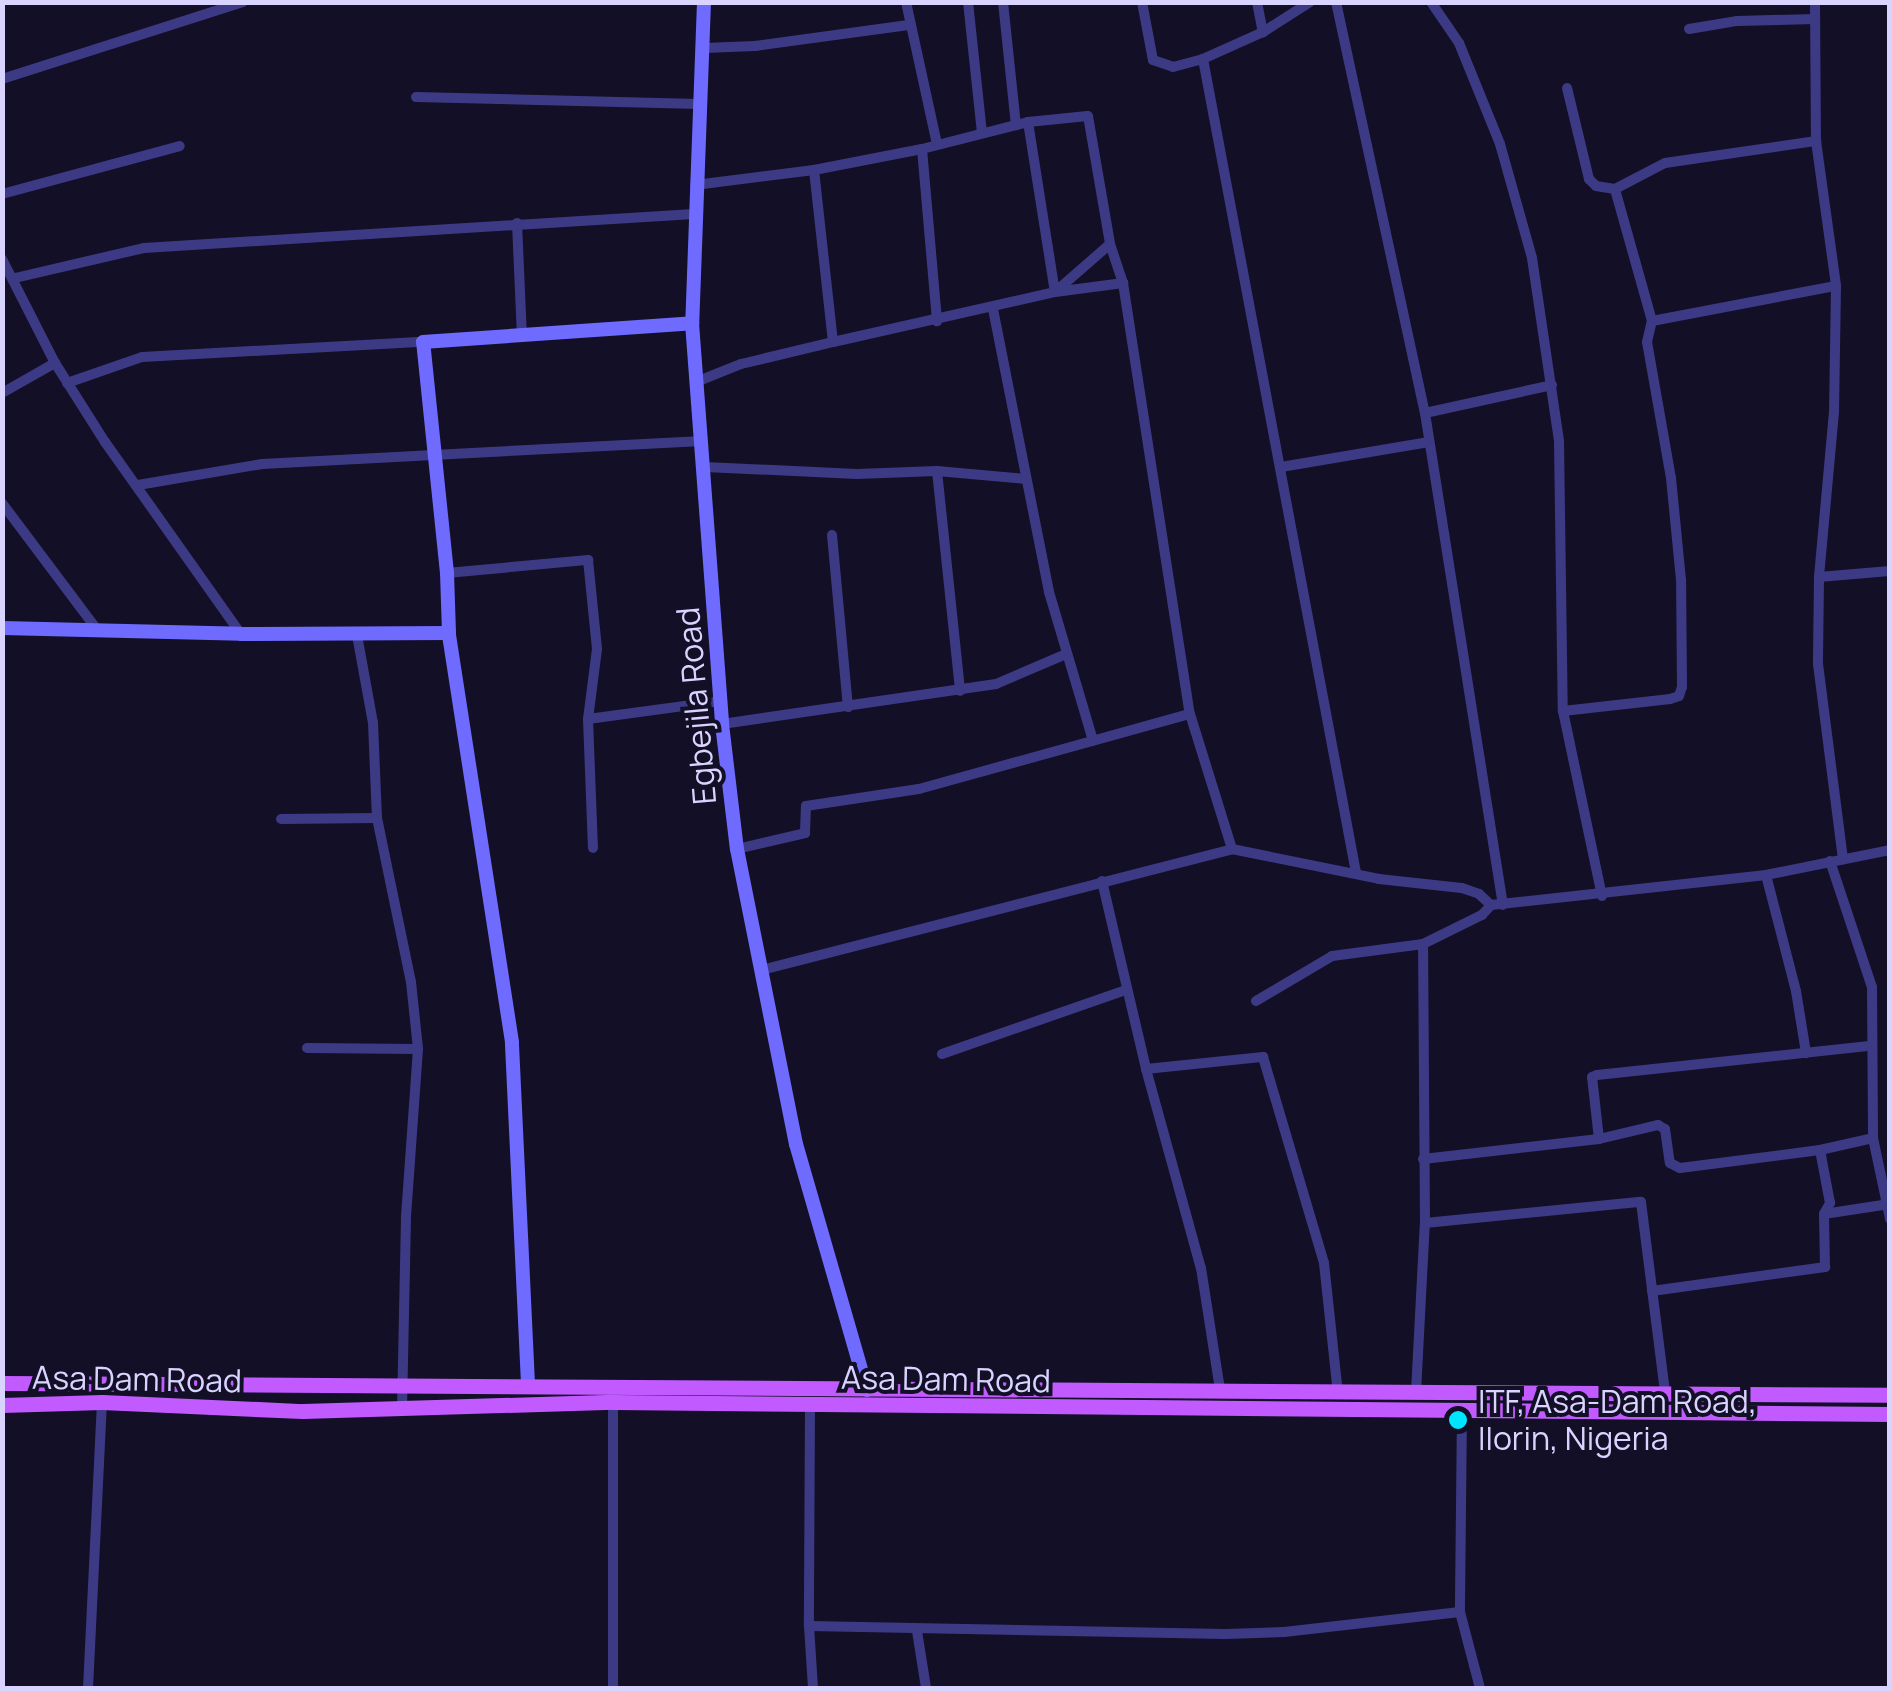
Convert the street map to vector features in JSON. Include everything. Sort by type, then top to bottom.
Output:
[{"type":"main road","name":"Asa Dam Road","points":[[2,1383],[1890,1396]]},
{"type":"main road","points":[[1562,1412],[1565,1394]]},
{"type":"main road","name":"Asa Dam Road","points":[[2,1405],[102,1402],[303,1411],[613,1402],[1890,1414]]},
{"type":"street","points":[[2,79],[243,2]]},
{"type":"street","name":"Egbejila Road","points":[[704,2],[692,323],[722,724],[737,849],[796,1144],[867,1390]]},
{"type":"street","points":[[906,2],[937,144]]},
{"type":"street","points":[[968,2],[982,132]]},
{"type":"street","points":[[1003,2],[1054,292]]},
{"type":"street","points":[[1142,2],[1153,60],[1173,67],[1204,59],[1263,32],[1310,2]]},
{"type":"street","points":[[1256,2],[1263,32]]},
{"type":"street","points":[[1336,2],[1425,412],[1497,905]]},
{"type":"street","points":[[1432,2],[1458,43],[1500,144],[1532,258],[1559,456],[1562,711],[1602,896]]},
{"type":"street","points":[[1815,2],[1816,141],[1836,286],[1834,412],[1819,577],[1818,664],[1843,858]]},
{"type":"street","points":[[1689,29],[1736,21],[1814,20]]},
{"type":"street","points":[[704,48],[755,46],[909,25]]},
{"type":"street","points":[[1204,59],[1356,873]]},
{"type":"street","points":[[1567,88],[1589,179],[1596,186],[1616,189],[1665,163],[1816,141]]},
{"type":"street","points":[[416,97],[493,95],[700,104]]},
{"type":"street","points":[[695,185],[814,170],[922,150],[1022,123],[1088,116],[1110,244],[1123,284],[1190,714],[1232,849]]},
{"type":"street","points":[[2,194],[180,146]]},
{"type":"street","points":[[922,150],[937,321]]},
{"type":"street","points":[[814,170],[834,342]]},
{"type":"street","points":[[1562,711],[1670,699],[1682,692],[1681,580],[1671,478],[1647,342],[1652,321],[1616,189]]},
{"type":"street","points":[[14,278],[144,248],[694,214]]},
{"type":"street","points":[[517,223],[522,336]]},
{"type":"street","points":[[1054,292],[1110,244]]},
{"type":"street","points":[[4,264],[55,363],[241,634]]},
{"type":"street","points":[[696,382],[741,364],[834,342],[1054,292],[1123,284]]},
{"type":"street","points":[[1652,321],[1836,286]]},
{"type":"street","points":[[993,308],[1026,479],[1066,654],[1094,741]]},
{"type":"street","points":[[68,383],[142,356],[692,323]]},
{"type":"street","points":[[422,342],[448,573],[449,633],[512,1042],[528,1384]]},
{"type":"street","points":[[2,393],[55,363]]},
{"type":"street","points":[[1425,412],[1552,386]]},
{"type":"street","points":[[138,485],[262,464],[702,441]]},
{"type":"street","points":[[1281,467],[1429,442]]},
{"type":"street","points":[[704,467],[856,474],[937,471],[1026,479]]},
{"type":"street","points":[[937,471],[960,690]]},
{"type":"street","points":[[2,503],[98,631]]},
{"type":"street","points":[[832,535],[848,708]]},
{"type":"street","points":[[448,573],[588,560],[598,649],[588,719],[593,848]]},
{"type":"street","points":[[1819,577],[1890,570]]},
{"type":"street","points":[[2,628],[241,634],[449,633]]},
{"type":"street","points":[[357,635],[373,723],[377,818],[411,982],[418,1049],[400,1386],[402,1409]]},
{"type":"street","points":[[722,724],[996,684],[1066,654]]},
{"type":"street","points":[[588,719],[722,701]]},
{"type":"street","points":[[737,849],[805,833],[806,806],[920,789],[1190,714]]},
{"type":"street","points":[[280,819],[377,818]]},
{"type":"street","points":[[762,970],[1232,849],[1462,888],[1497,905]]},
{"type":"street","points":[[1256,1001],[1332,956],[1423,944],[1497,905],[1766,875],[1890,850]]},
{"type":"street","points":[[1830,861],[1872,987],[1873,1138],[1890,1219]]},
{"type":"street","points":[[1766,875],[1796,991],[1806,1052]]},
{"type":"street","points":[[1102,881],[1146,1069],[1201,1268],[1220,1390]]},
{"type":"street","points":[[1416,1392],[1425,1224],[1423,944]]},
{"type":"street","points":[[942,1054],[1126,990]]},
{"type":"street","points":[[1599,1139],[1592,1077],[1597,1075],[1870,1046]]},
{"type":"street","points":[[307,1048],[418,1049]]},
{"type":"street","points":[[1146,1069],[1263,1057],[1324,1263],[1338,1393]]},
{"type":"street","points":[[1422,1159],[1599,1139],[1662,1126],[1670,1162],[1680,1168],[1820,1150],[1873,1138]]},
{"type":"street","points":[[1652,1291],[1825,1267],[1824,1214],[1830,1203],[1820,1150]]},
{"type":"street","points":[[1425,1224],[1641,1202],[1664,1393]]},
{"type":"street","points":[[1824,1214],[1888,1204]]},
{"type":"street","points":[[88,1688],[102,1402]]},
{"type":"street","points":[[613,1402],[613,1688]]},
{"type":"street","points":[[810,1405],[808,1626],[813,1688]]},
{"type":"street","points":[[1462,1411],[1460,1612],[1480,1688]]},
{"type":"street","points":[[808,1626],[1284,1632],[1460,1612]]},
{"type":"street","points":[[918,1630],[926,1688]]},
{"type":"place","name":"ITF, Asa-Dam Road, Ilorin, Nigeria","points":[[1458,1420]]}]
